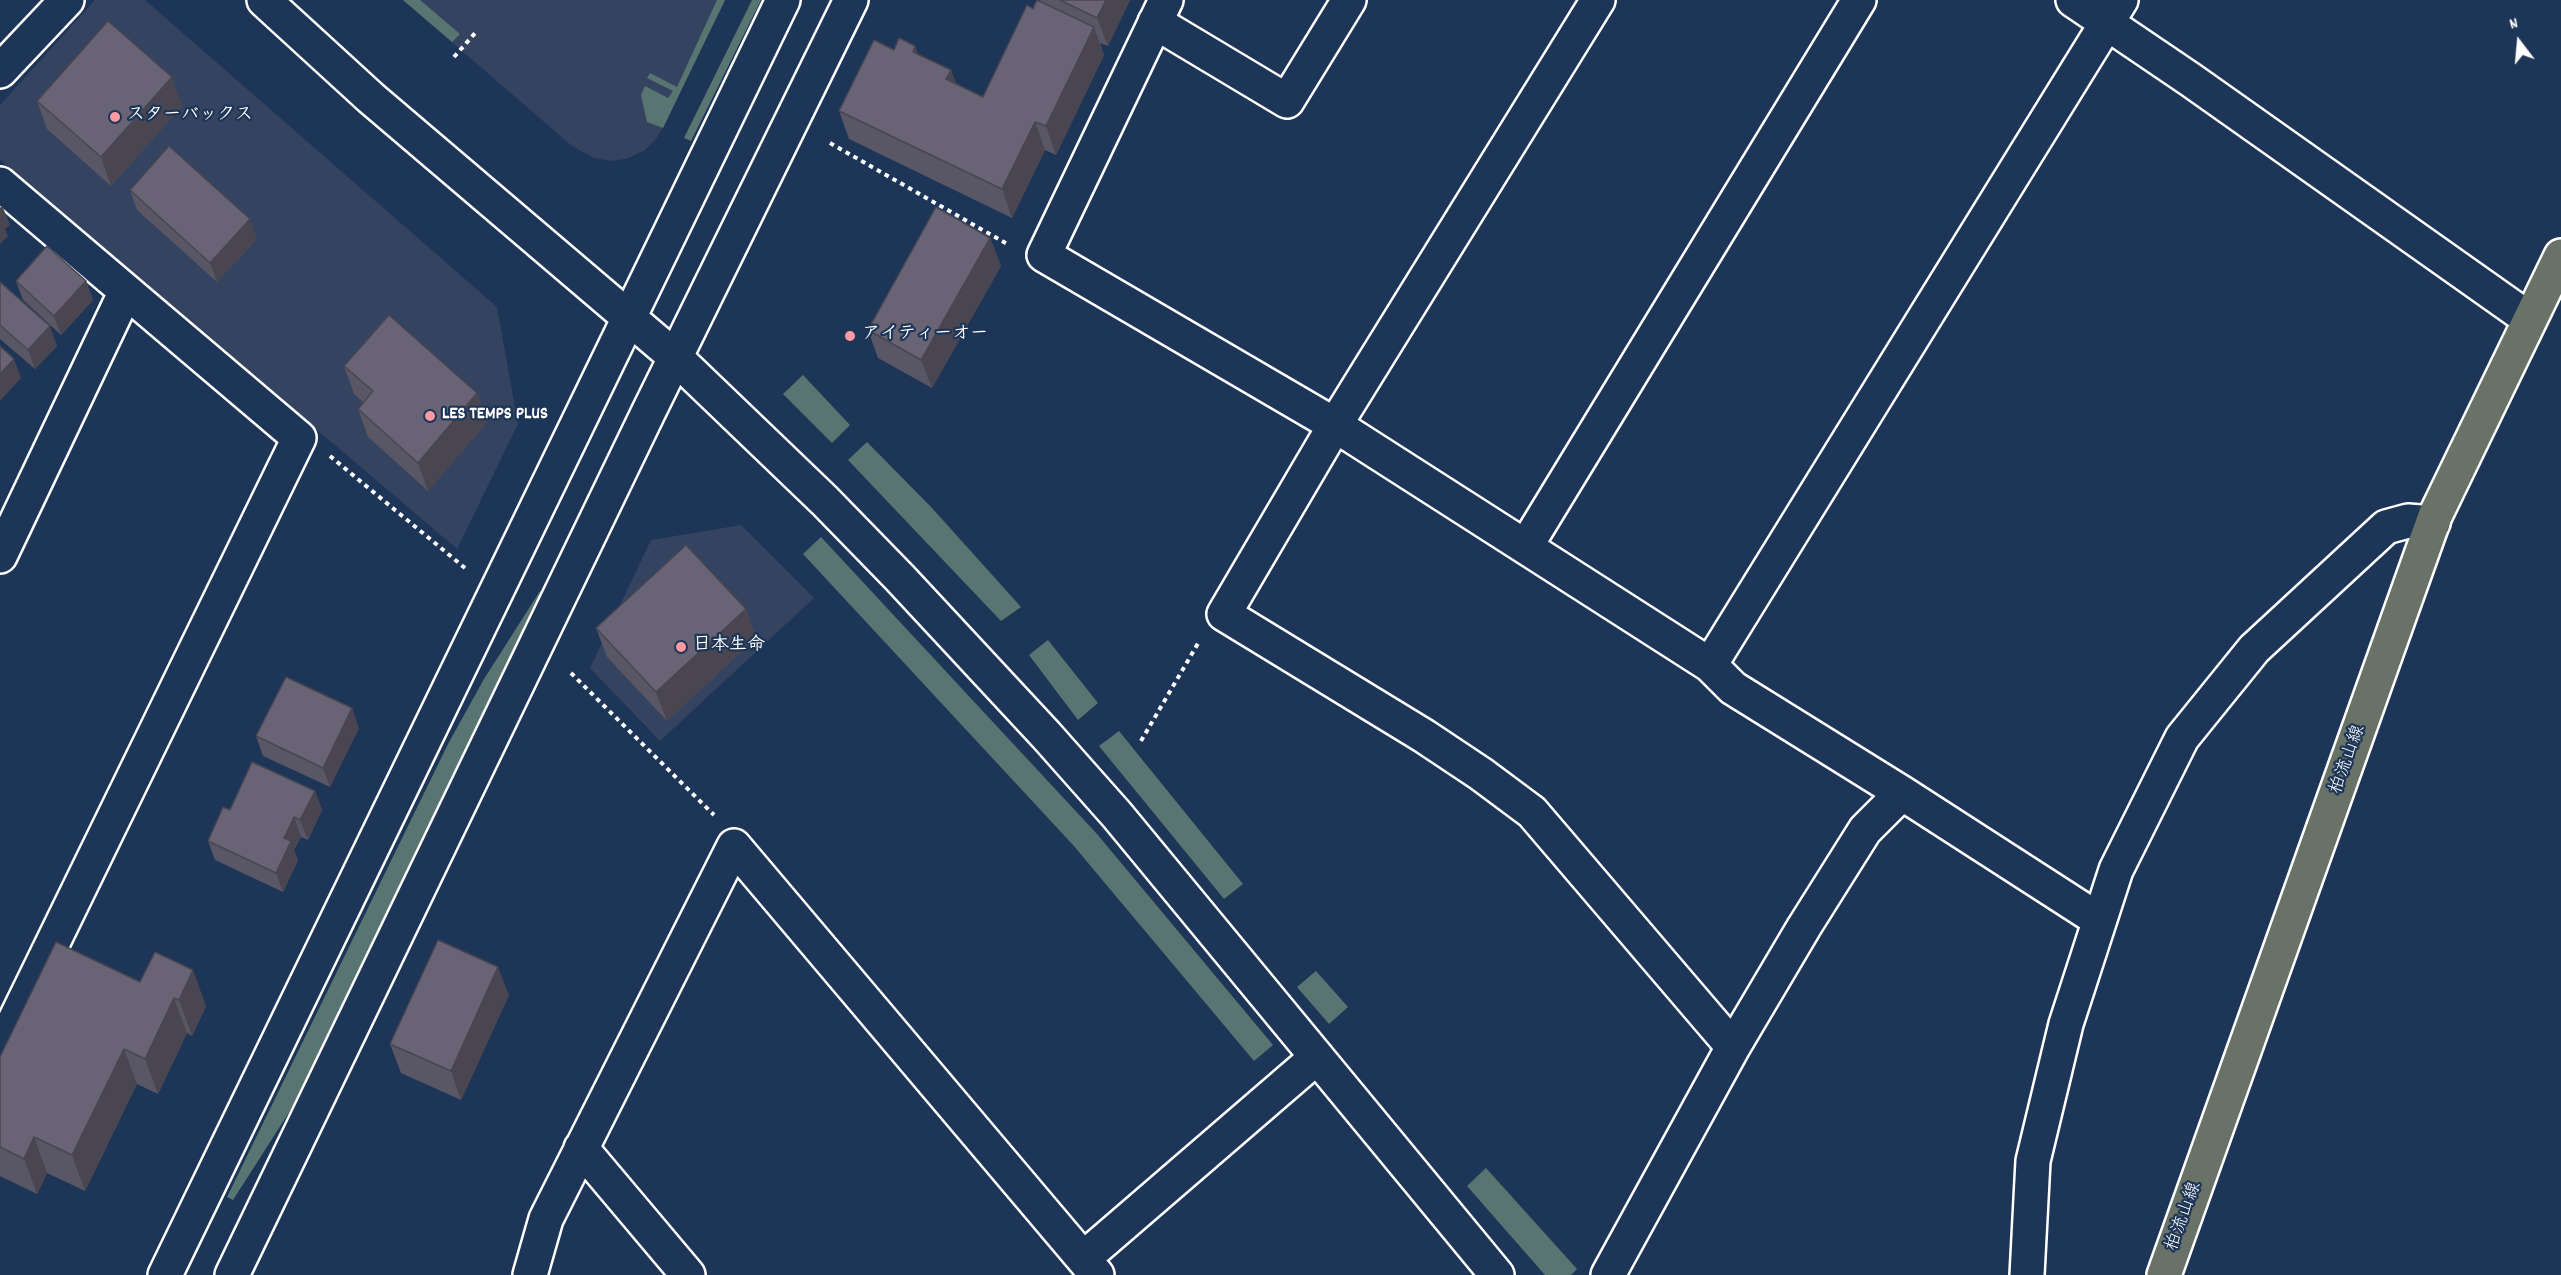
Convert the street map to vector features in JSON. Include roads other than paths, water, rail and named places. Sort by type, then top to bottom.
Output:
[{"type":"main road","name":"柏流山線","points":[[2164,1275],[2433,523],[2561,256]]},
{"type":"street","points":[[0,71],[67,0]]},
{"type":"street","points":[[264,0],[371,98],[675,357],[825,501],[1038,726],[1117,815],[1497,1275]]},
{"type":"street","points":[[165,1275],[631,318],[783,0]]},
{"type":"street","points":[[232,1275],[675,357],[851,0]]},
{"type":"street","points":[[1349,0],[1287,101],[1160,11],[1044,255],[1335,425],[1710,665],[1733,688],[2099,920]]},
{"type":"street","points":[[1598,0],[1335,425],[1224,614],[1424,736],[1532,812],[1732,1047]]},
{"type":"street","points":[[1526,546],[1859,0]]},
{"type":"street","points":[[2073,0],[2114,11],[2529,319]]},
{"type":"street","points":[[1710,665],[2114,11]]},
{"type":"street","points":[[0,184],[299,438],[0,1051]]},
{"type":"street","points":[[3,541],[126,291]]},
{"type":"street","points":[[2027,1275],[2034,1161],[2066,1024],[2116,870],[2182,738],[2254,649],[2386,527],[2408,521],[2433,523]]},
{"type":"street","points":[[1608,1275],[1732,1047],[1864,830],[1902,793]]},
{"type":"street","points":[[531,1275],[546,1219],[734,846],[1090,1267],[1317,1057]]},
{"type":"street","points":[[581,1149],[688,1275]]},
{"type":"place","name":"スターバックス","points":[[115,117]]},
{"type":"place","name":"アイティーオー","points":[[850,336]]},
{"type":"place","name":"LES TEMPS PLUS","points":[[430,416]]},
{"type":"place","name":"日本生命","points":[[681,647]]}]
